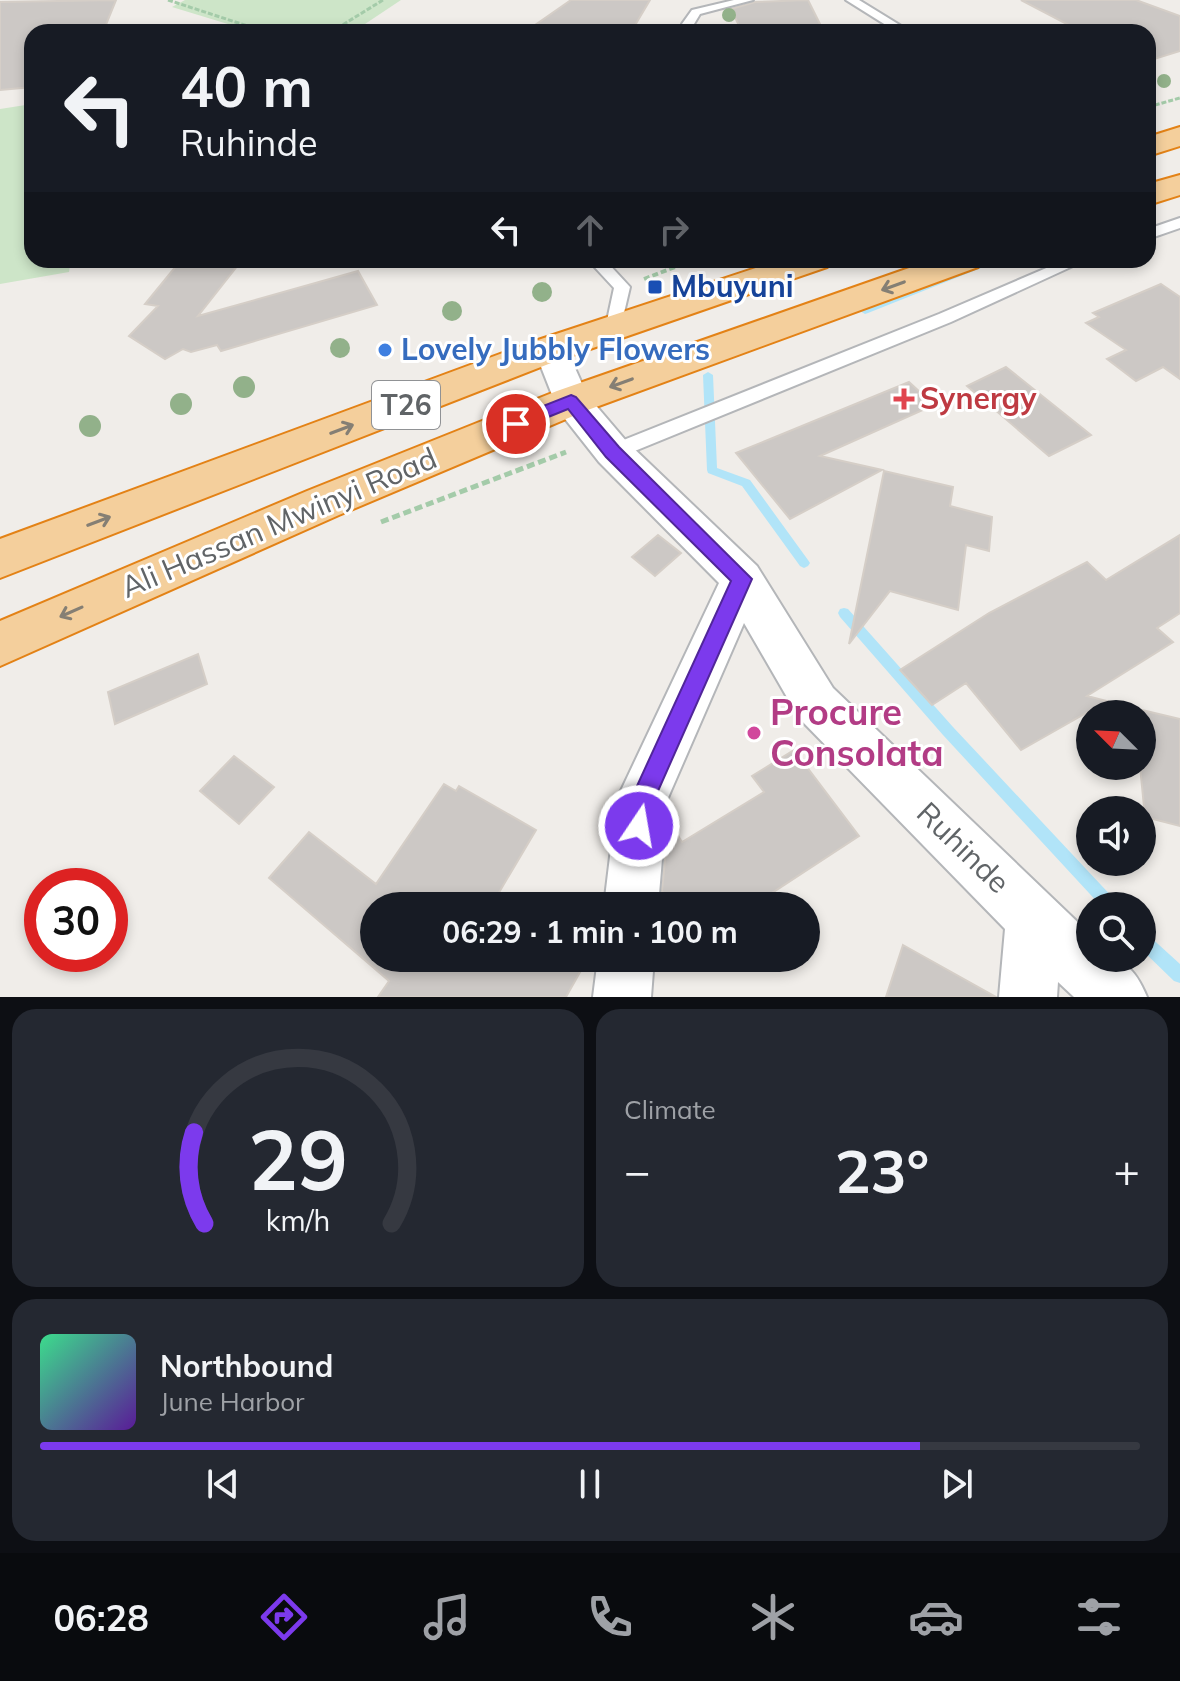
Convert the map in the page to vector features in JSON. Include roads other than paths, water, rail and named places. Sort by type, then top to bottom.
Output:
[{"type":"highway","points":[[1156,144],[1180,136]]},
{"type":"highway","points":[[1156,192],[1180,184]]},
{"type":"highway","name":"Ali Hassan Mwinyi Road","points":[[0,559],[551,349],[792,268]]},
{"type":"highway","name":"Ali Hassan Mwinyi Road","points":[[0,644],[323,503],[571,401],[944,268]]},
{"type":"street","name":"Ruhinde","points":[[551,349],[571,401],[613,452],[742,579],[816,703],[1118,997]]},
{"type":"street","points":[[632,892],[642,799],[742,579]]},
{"type":"street","points":[[1028,997],[1034,918]]},
{"type":"street","points":[[622,997],[625,972]]},
{"type":"lane","points":[[688,24],[696,12],[748,0]]},
{"type":"lane","points":[[851,0],[892,24]]},
{"type":"lane","points":[[1156,231],[1180,223]]},
{"type":"lane","points":[[604,268],[622,287],[613,330]]},
{"type":"lane","points":[[613,452],[945,318],[1060,268]]},
{"type":"waterway","points":[[865,311],[976,268]]},
{"type":"waterway","points":[[708,375],[712,470],[746,483],[804,563]]},
{"type":"waterway","points":[[844,613],[948,731],[1098,892]]},
{"type":"waterway","points":[[1156,952],[1180,975]]},
{"type":"place","name":"Mbuyuni","points":[[655,287]]},
{"type":"place","name":"Lovely Jubbly Flowers","points":[[385,350]]},
{"type":"place","name":"Synergy","points":[[904,399]]},
{"type":"place","name":"Procure Consolata","points":[[754,733]]}]
